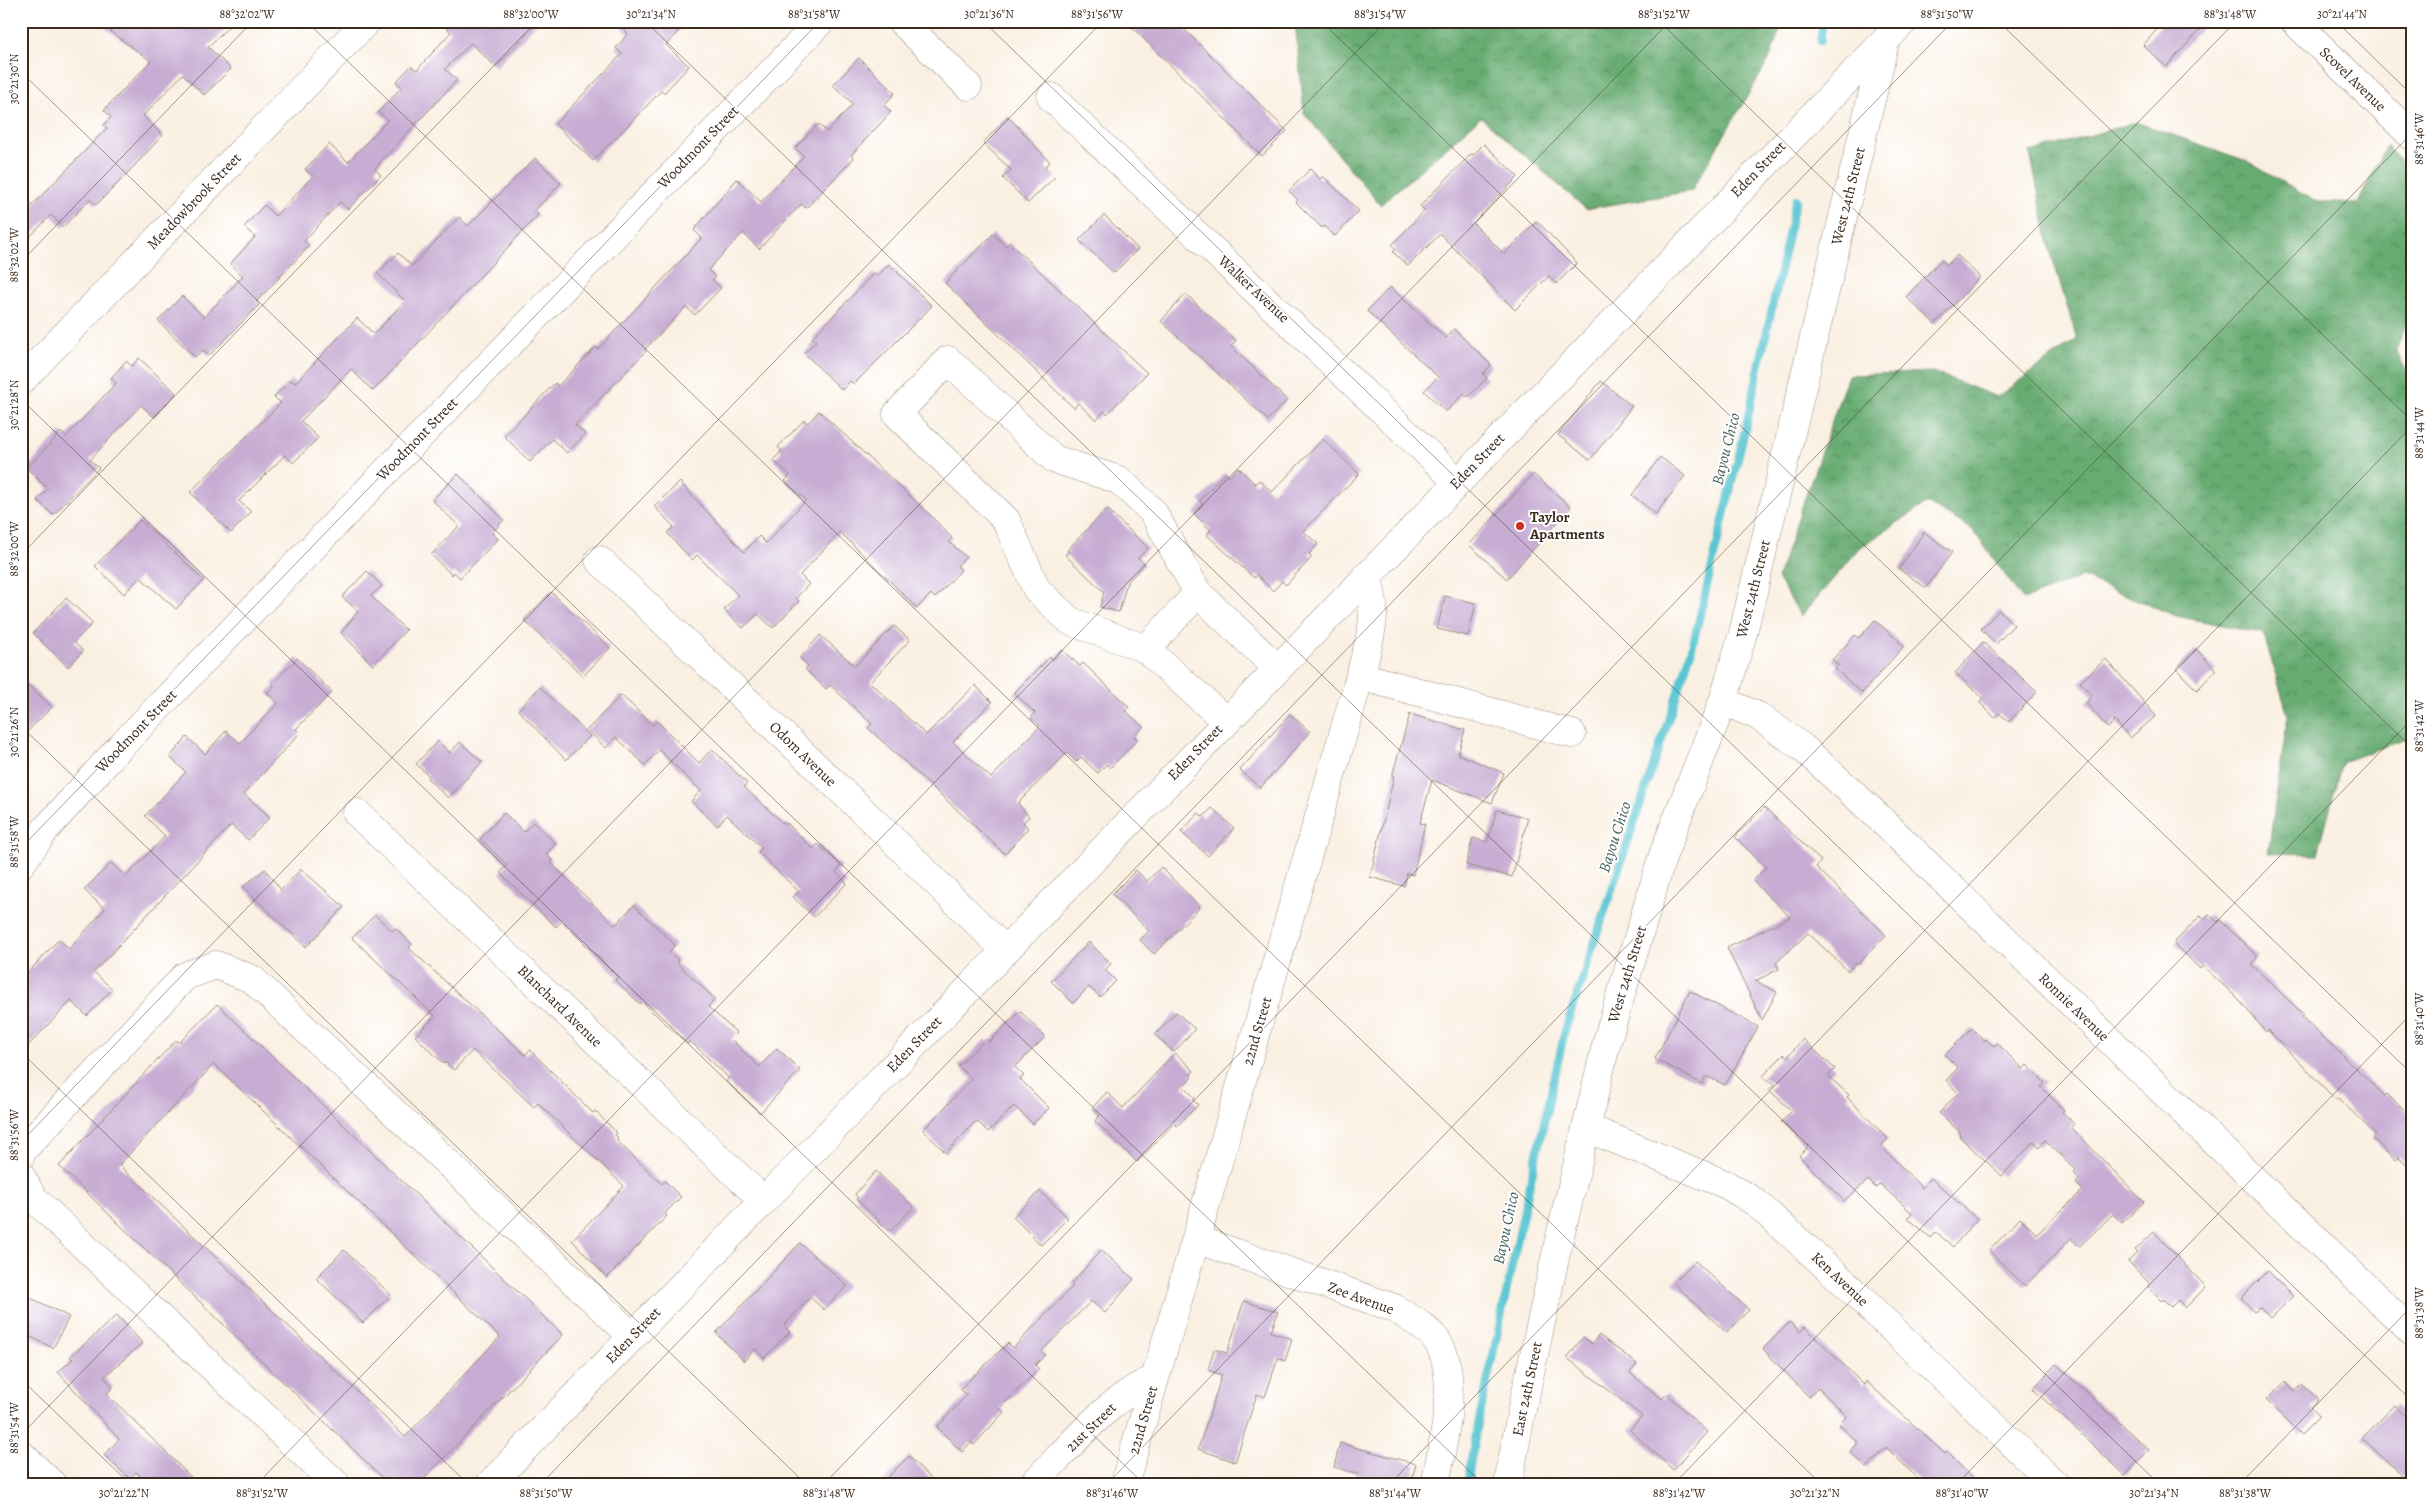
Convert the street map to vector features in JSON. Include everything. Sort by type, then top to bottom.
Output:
[{"type":"street","name":"Meadowbrook Street","points":[[21,381],[367,21]]},
{"type":"street","name":"Woodmont Street","points":[[22,859],[45,830],[118,749],[821,21]]},
{"type":"street","points":[[901,21],[968,86]]},
{"type":"street","name":"Eden Street","points":[[489,1485],[1904,21]]},
{"type":"street","name":"Scovel Avenue","points":[[2294,21],[2412,136]]},
{"type":"street","name":"West 24th Street","points":[[1547,1294],[1607,1041],[1663,855],[1723,701],[1748,614],[1799,392],[1858,159],[1877,69],[1885,41]]},
{"type":"street","name":"Walker Avenue","points":[[1051,97],[1458,481]]},
{"type":"street","points":[[1226,721],[1146,649],[1070,621],[1037,590],[1006,520],[897,414],[948,360],[1054,459],[1119,480],[1153,512],[1198,593],[1277,668]]},
{"type":"street","name":"Odom Avenue","points":[[599,560],[890,837],[1005,950]]},
{"type":"street","name":"22nd Street","points":[[1124,1485],[1360,676],[1374,612],[1371,586],[1366,576]]},
{"type":"street","points":[[1146,649],[1198,593]]},
{"type":"street","points":[[1360,676],[1572,734]]},
{"type":"street","name":"Ronnie Avenue","points":[[1723,701],[1758,716],[1802,747],[2412,1332]]},
{"type":"street","name":"Blanchard Avenue","points":[[357,813],[763,1200]]},
{"type":"street","points":[[21,1155],[28,1145],[185,976],[216,965],[252,979],[632,1336]]},
{"type":"street","name":"Ken Avenue","points":[[1587,1128],[1728,1185],[1755,1202],[1836,1275],[2056,1485]]},
{"type":"street","points":[[21,1176],[33,1198],[337,1485]]},
{"type":"street","name":"Zee Avenue","points":[[1196,1239],[1394,1308],[1423,1326],[1437,1341],[1445,1358],[1448,1377],[1446,1424],[1435,1485]]},
{"type":"street","name":"East 24th Street","points":[[1517,1481],[1520,1419],[1547,1294]]},
{"type":"street","name":"21st Street","points":[[1032,1485],[1100,1417],[1128,1393],[1155,1379]]},
{"type":"street","points":[[21,1454],[54,1485]]},
{"type":"green space","points":[[1295,21],[1783,21],[1769,60],[1691,191],[1586,209],[1481,117],[1380,205],[1304,113]]},
{"type":"green space","points":[[2136,122],[2247,161],[2314,201],[2358,203],[2387,145],[2412,177],[2412,308],[2396,351],[2412,381],[2412,737],[2342,762],[2318,854],[2268,853],[2288,715],[2263,633],[2176,616],[2082,577],[2023,600],[1972,529],[1927,503],[1861,547],[1801,616],[1777,578],[1848,375],[1933,372],[1997,397],[2077,339],[2050,250],[2030,153]]},
{"type":"building","points":[[96,21],[165,21],[166,31],[172,24],[169,21],[234,21],[208,47],[231,69],[204,95],[183,74],[143,116],[163,135],[122,179],[96,205],[90,199],[63,227],[51,215],[21,246],[21,217],[107,128],[104,125],[111,117],[104,110],[151,61]]},
{"type":"building","points":[[439,21],[539,21],[496,67],[471,43],[445,69],[457,80],[375,169],[381,175],[348,209],[340,202],[304,241],[309,246],[256,302],[259,305],[209,356],[203,350],[195,357],[158,321],[182,296],[204,317],[243,276],[230,264],[255,237],[244,227],[264,205],[275,216],[313,176],[305,169],[329,144],[348,162],[388,120],[378,112],[402,87],[396,82],[411,66],[417,70],[451,32]]},
{"type":"building","points":[[616,21],[688,21],[666,45],[689,66],[664,93],[661,91],[593,161],[555,124],[622,54],[616,48],[628,34]]},
{"type":"building","points":[[1126,21],[1176,21],[1287,131],[1262,156]]},
{"type":"building","points":[[2165,21],[2208,21],[2166,67],[2143,45]]},
{"type":"building","points":[[859,58],[895,93],[884,105],[891,112],[851,155],[854,158],[806,208],[801,204],[759,249],[743,233],[708,270],[715,277],[712,280],[721,288],[695,315],[686,307],[645,349],[646,351],[575,425],[585,434],[567,453],[552,439],[530,462],[504,436],[555,383],[558,386],[596,347],[598,349],[702,238],[694,230],[737,179],[761,202],[804,156],[795,148],[818,124],[827,132],[853,104],[833,85]]},
{"type":"building","points":[[1008,116],[1050,162],[1045,167],[1055,177],[1028,203],[1003,178],[1011,170],[983,143]]},
{"type":"building","points":[[1484,144],[1518,177],[1473,223],[1504,254],[1537,221],[1577,263],[1556,284],[1549,276],[1515,310],[1440,234],[1408,266],[1393,252],[1396,249],[1392,245],[1425,210],[1420,206],[1471,154],[1473,155]]},
{"type":"building","points":[[535,158],[561,183],[534,211],[538,215],[373,391],[351,369],[301,421],[318,438],[293,463],[285,455],[239,501],[251,512],[231,533],[190,492],[281,403],[274,397],[291,380],[295,383],[357,318],[374,334],[405,301],[377,273],[398,253],[412,266],[459,217],[468,226]]},
{"type":"building","points":[[1310,169],[1320,179],[1323,176],[1359,211],[1335,236],[1324,226],[1322,228],[1296,202],[1298,200],[1289,191]]},
{"type":"building","points":[[1104,215],[1138,249],[1114,273],[1079,240]]},
{"type":"building","points":[[993,234],[1006,246],[1009,243],[1027,259],[1147,373],[1107,414],[1104,411],[1096,420],[1078,403],[1074,408],[945,283]]},
{"type":"building","points":[[1957,255],[1980,277],[1935,324],[1906,297],[1941,260],[1947,265]]},
{"type":"building","points":[[889,264],[932,306],[854,384],[850,381],[842,390],[804,353],[816,341],[812,338],[874,273],[877,276]]},
{"type":"building","points":[[1390,287],[1446,338],[1454,329],[1491,365],[1483,374],[1487,378],[1468,397],[1464,393],[1446,412],[1424,391],[1438,377],[1367,311]]},
{"type":"building","points":[[1186,294],[1236,341],[1231,346],[1287,400],[1268,420],[1161,321]]},
{"type":"building","points":[[139,358],[176,393],[154,417],[141,405],[90,460],[99,468],[53,515],[37,500],[48,489],[27,468],[61,432],[66,437],[116,383],[111,378],[126,361],[132,366]]},
{"type":"building","points":[[1601,381],[1632,406],[1590,460],[1558,435]]},
{"type":"building","points":[[819,411],[929,514],[952,538],[949,542],[966,557],[957,566],[961,570],[935,598],[931,594],[917,608],[840,532],[800,575],[809,584],[796,598],[799,601],[773,628],[758,614],[743,628],[724,610],[738,595],[697,555],[692,560],[667,533],[674,527],[654,506],[680,482],[744,552],[759,536],[766,543],[806,500],[785,481],[790,475],[773,460],[782,451],[778,447],[804,420],[808,423]]},
{"type":"building","points":[[1323,439],[1359,474],[1303,531],[1318,544],[1309,554],[1312,557],[1286,585],[1282,581],[1273,591],[1257,575],[1254,578],[1207,535],[1211,530],[1194,514],[1203,504],[1199,501],[1225,473],[1229,477],[1238,467],[1255,484],[1259,480],[1272,492]]},
{"type":"building","points":[[1660,457],[1685,476],[1656,514],[1632,495]]},
{"type":"building","points":[[458,474],[504,520],[492,533],[498,539],[460,578],[454,572],[452,575],[431,555],[459,526],[432,500]]},
{"type":"building","name":"Taylor Apartments","points":[[1533,474],[1571,507],[1507,579],[1469,545]]},
{"type":"building","points":[[1107,509],[1148,548],[1138,558],[1145,564],[1127,582],[1119,612],[1100,607],[1104,592],[1065,555],[1069,551],[1067,550]]},
{"type":"building","points":[[140,520],[204,580],[176,609],[140,577],[124,594],[95,566]]},
{"type":"building","points":[[1924,532],[1952,552],[1926,588],[1899,569]]},
{"type":"building","points":[[367,571],[382,586],[371,596],[406,630],[373,665],[341,633],[358,611],[342,597]]},
{"type":"building","points":[[551,592],[610,648],[583,676],[524,620]]},
{"type":"building","points":[[1445,596],[1476,603],[1468,636],[1437,629]]},
{"type":"building","points":[[66,598],[93,623],[74,642],[83,651],[68,667],[33,633]]},
{"type":"building","points":[[1999,610],[2014,625],[1996,644],[1981,629]]},
{"type":"building","points":[[1875,620],[1904,646],[1862,693],[1835,669],[1838,665],[1832,660],[1855,635],[1859,638]]},
{"type":"building","points":[[894,626],[910,640],[870,682],[926,735],[975,685],[992,702],[953,742],[991,778],[1040,726],[1031,718],[1035,713],[1014,693],[1050,657],[1053,660],[1062,650],[1080,666],[1083,663],[1129,707],[1126,711],[1143,727],[1134,736],[1137,740],[1110,768],[1107,764],[1098,773],[1081,757],[1076,762],[1067,753],[1018,803],[1029,817],[1023,822],[1028,828],[1005,854],[868,728],[872,724],[830,685],[826,689],[805,669],[808,666],[800,658],[820,635],[855,666]]},
{"type":"building","points":[[1983,642],[2037,692],[2009,722],[1999,713],[1995,718],[1979,702],[1983,698],[1955,673]]},
{"type":"building","points":[[2196,649],[2216,670],[2197,690],[2176,669]]},
{"type":"building","points":[[297,658],[332,692],[296,729],[300,733],[244,794],[270,817],[248,840],[231,825],[94,972],[112,989],[87,1016],[71,1001],[21,1053],[21,980],[59,939],[69,949],[105,909],[84,890],[111,863],[126,877],[165,836],[145,816],[186,772],[170,757],[187,737],[205,754],[226,731],[240,743],[278,703],[267,693],[274,686],[272,684]]},
{"type":"building","points":[[2106,659],[2156,716],[2130,738],[2115,721],[2108,728],[2086,703],[2092,696],[2080,682]]},
{"type":"building","points":[[21,678],[52,707],[21,738]]},
{"type":"building","points":[[540,687],[590,736],[566,760],[518,710]]},
{"type":"building","points":[[621,695],[653,725],[657,721],[699,763],[712,749],[747,783],[744,787],[785,825],[787,823],[813,849],[818,844],[841,866],[836,872],[847,883],[814,917],[793,897],[799,892],[758,852],[762,848],[727,815],[717,826],[691,801],[701,791],[659,750],[645,765],[616,737],[606,748],[587,730]]},
{"type":"building","points":[[1290,714],[1310,732],[1260,788],[1240,770]]},
{"type":"building","points":[[1410,714],[1465,730],[1458,754],[1504,773],[1492,803],[1432,780],[1420,823],[1425,824],[1413,875],[1407,873],[1404,886],[1370,877],[1394,777],[1392,776]]},
{"type":"building","points":[[438,741],[450,753],[460,742],[482,762],[448,798],[427,778],[429,776],[416,764]]},
{"type":"building","points":[[1764,807],[1821,861],[1816,867],[1886,935],[1858,964],[1856,962],[1848,971],[1808,933],[1776,963],[1779,969],[1755,981],[1777,992],[1762,1020],[1727,948],[1790,917],[1753,881],[1766,867],[1735,837]]},
{"type":"building","points":[[1212,808],[1234,828],[1208,856],[1181,832],[1199,813],[1203,817]]},
{"type":"building","points":[[1497,810],[1528,818],[1512,877],[1466,865],[1473,838],[1487,842]]},
{"type":"building","points":[[504,813],[524,832],[533,822],[556,844],[546,854],[552,860],[550,862],[615,925],[634,905],[675,945],[669,952],[679,961],[677,963],[715,999],[708,1007],[737,1033],[731,1039],[759,1067],[777,1048],[800,1070],[760,1113],[726,1081],[729,1078],[690,1041],[688,1044],[642,1002],[640,1004],[615,980],[618,977],[562,921],[556,927],[500,873],[507,865],[480,839]]},
{"type":"building","points":[[1161,867],[1200,907],[1154,954],[1140,940],[1149,931],[1112,894],[1136,870],[1147,881]]},
{"type":"building","points":[[265,869],[281,890],[301,869],[344,907],[306,947],[243,887]]},
{"type":"building","points":[[2209,914],[2218,923],[2220,920],[2258,957],[2251,964],[2304,1015],[2302,1017],[2385,1096],[2387,1094],[2412,1118],[2412,1169],[2399,1157],[2395,1160],[2372,1138],[2376,1135],[2338,1098],[2336,1100],[2268,1030],[2266,1032],[2238,999],[2203,966],[2200,969],[2174,943],[2201,915],[2204,919]]},
{"type":"building","points":[[375,915],[392,931],[395,928],[412,944],[409,948],[525,1055],[530,1050],[593,1113],[595,1111],[617,1133],[615,1135],[618,1138],[616,1140],[662,1184],[665,1181],[681,1197],[665,1213],[667,1216],[607,1278],[572,1240],[624,1186],[538,1103],[534,1107],[473,1050],[454,1070],[445,1062],[444,1064],[415,1036],[435,1016],[352,938]]},
{"type":"building","points":[[1089,942],[1111,964],[1105,970],[1116,981],[1100,997],[1089,987],[1073,1003],[1051,981]]},
{"type":"building","points":[[1690,991],[1758,1027],[1725,1085],[1706,1076],[1702,1084],[1655,1059]]},
{"type":"building","points":[[217,1004],[563,1335],[418,1485],[390,1485],[59,1166],[176,1040],[179,1043]],"holes":[[[214,1064],[500,1337],[405,1437],[119,1165]]]},
{"type":"building","points":[[1020,1011],[1045,1037],[1015,1067],[1024,1076],[1020,1079],[1049,1108],[1033,1124],[1014,1106],[988,1132],[978,1122],[974,1123],[946,1153],[923,1130],[972,1079],[958,1066],[986,1039],[989,1042]]},
{"type":"building","points":[[1176,1012],[1195,1029],[1174,1052],[1155,1035]]},
{"type":"building","points":[[1972,1028],[1984,1041],[1986,1039],[1994,1046],[1997,1043],[2023,1069],[2027,1065],[2045,1083],[2041,1087],[2074,1123],[2071,1127],[2144,1202],[2122,1223],[2113,1214],[2079,1247],[2071,1238],[2025,1286],[1989,1251],[2020,1218],[2037,1234],[2083,1190],[2076,1183],[2079,1179],[2074,1173],[2076,1170],[2045,1140],[2039,1147],[2034,1141],[2002,1176],[1961,1138],[1960,1132],[1939,1113],[1958,1093],[1946,1080],[1958,1068],[1945,1055]]},
{"type":"building","points":[[1803,1039],[1835,1069],[1828,1076],[1849,1095],[1847,1097],[1888,1139],[1881,1146],[1922,1188],[1931,1178],[1977,1219],[1953,1247],[1936,1232],[1931,1238],[1908,1218],[1912,1213],[1880,1184],[1876,1188],[1868,1180],[1844,1201],[1799,1156],[1808,1147],[1781,1122],[1792,1111],[1769,1090],[1775,1084],[1762,1077],[1784,1054],[1787,1057]]},
{"type":"building","points":[[1175,1053],[1194,1071],[1190,1075],[1192,1077],[1183,1086],[1195,1098],[1193,1100],[1198,1105],[1177,1126],[1174,1123],[1137,1162],[1095,1121],[1100,1115],[1092,1108],[1107,1092],[1123,1108]]},
{"type":"building","points":[[876,1171],[914,1207],[890,1231],[856,1199],[858,1198],[855,1194]]},
{"type":"building","points":[[1040,1191],[1068,1218],[1041,1245],[1013,1217]]},
{"type":"building","points":[[2154,1232],[2206,1287],[2185,1308],[2178,1300],[2171,1307],[2163,1299],[2161,1301],[2148,1287],[2150,1284],[2128,1261],[2137,1252],[2135,1250]]},
{"type":"building","points":[[800,1243],[847,1286],[824,1310],[810,1297],[784,1326],[790,1332],[764,1358],[755,1349],[744,1361],[716,1333]]},
{"type":"building","points":[[344,1250],[391,1295],[363,1323],[316,1278]]},
{"type":"building","points":[[1101,1250],[1134,1279],[1105,1313],[1091,1301],[1042,1351],[1045,1355],[1035,1365],[1039,1369],[1000,1408],[1004,1412],[974,1445],[971,1442],[962,1452],[937,1427],[967,1395],[960,1389],[1008,1343],[1013,1348],[1073,1286],[1071,1284]]},
{"type":"building","points":[[1695,1261],[1749,1310],[1727,1333],[1673,1283]]},
{"type":"building","points":[[2268,1271],[2293,1296],[2271,1318],[2260,1308],[2255,1312],[2241,1298]]},
{"type":"building","points":[[21,1293],[69,1317],[53,1348],[21,1332]]},
{"type":"building","points":[[1244,1301],[1278,1312],[1271,1332],[1292,1339],[1285,1361],[1278,1358],[1265,1397],[1257,1394],[1235,1462],[1198,1449],[1222,1375],[1208,1370],[1214,1349],[1227,1353]]},
{"type":"building","points":[[117,1315],[142,1343],[104,1377],[113,1387],[107,1394],[199,1485],[149,1485],[136,1472],[130,1479],[104,1455],[119,1439],[58,1372],[73,1359],[70,1357]]},
{"type":"building","points":[[1790,1322],[1800,1332],[1805,1327],[1864,1385],[1866,1381],[1945,1454],[1947,1452],[1979,1485],[1924,1485],[1886,1447],[1867,1468],[1850,1452],[1857,1444],[1857,1441],[1839,1425],[1847,1416],[1818,1388],[1809,1397],[1763,1349]]},
{"type":"building","points":[[1599,1335],[1637,1364],[1630,1373],[1662,1399],[1667,1394],[1707,1432],[1673,1470],[1630,1430],[1642,1416],[1567,1358],[1583,1337],[1592,1344]]},
{"type":"building","points":[[2056,1364],[2149,1450],[2125,1475],[2033,1389]]},
{"type":"building","points":[[2285,1382],[2295,1391],[2302,1384],[2318,1399],[2310,1407],[2319,1417],[2301,1435],[2266,1400]]},
{"type":"building","points":[[2395,1405],[2412,1422],[2412,1485],[2362,1438]]},
{"type":"building","points":[[1340,1443],[1416,1464],[1410,1485],[1356,1485],[1359,1474],[1334,1467]]},
{"type":"building","points":[[909,1456],[937,1485],[880,1485]]},
{"type":"waterway","name":"Bayou Chico","points":[[1820,41],[1823,21]]},
{"type":"waterway","name":"Bayou Chico","points":[[1467,1485],[1473,1448],[1524,1210],[1565,1031],[1691,652],[1748,417],[1796,199]]},
{"type":"place","name":"Taylor Apartments","points":[[1520,526]]}]
